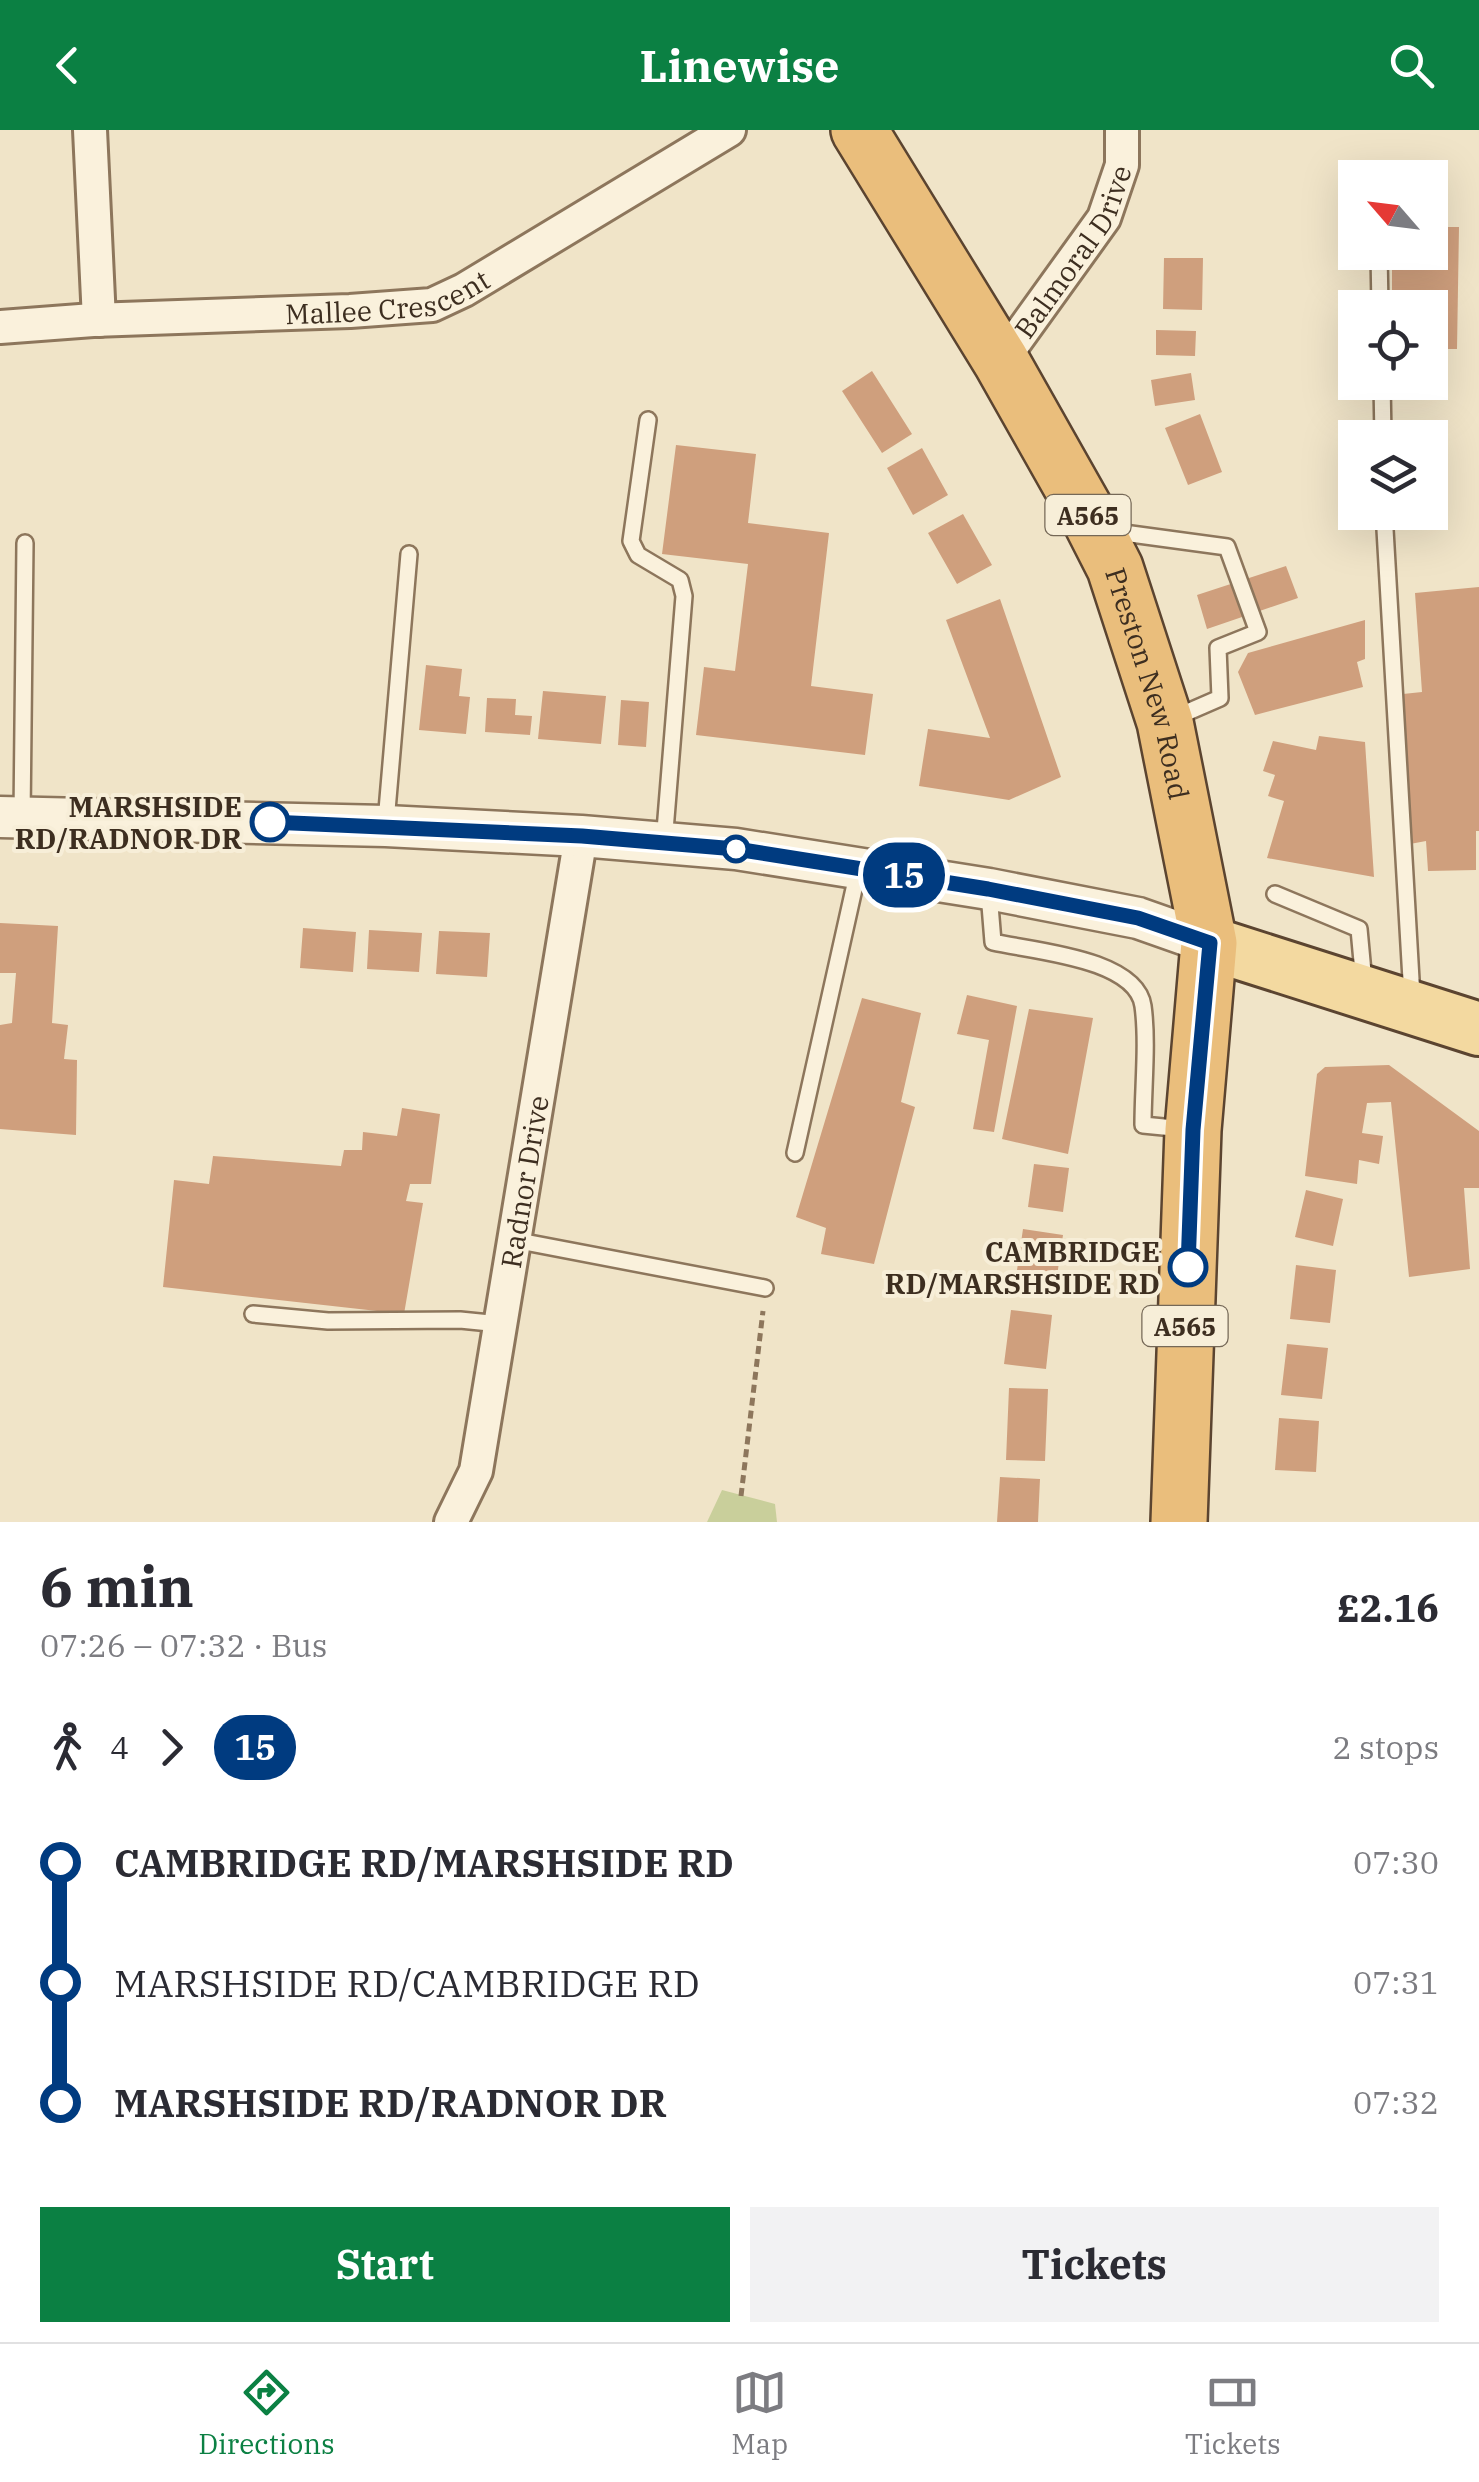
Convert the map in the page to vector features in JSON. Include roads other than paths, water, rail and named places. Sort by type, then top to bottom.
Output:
[{"type":"highway","name":"Preston New Road","points":[[860,130],[1001,361],[1115,568],[1164,722],[1210,943],[1193,1130]]},
{"type":"highway","name":"A565","points":[[1179,1522],[1193,1130]]},
{"type":"main road","points":[[1210,943],[1479,1029]]},
{"type":"street","points":[[90,130],[99,320]]},
{"type":"street","name":"Mallee Crescent","points":[[0,327],[432,305],[464,290],[729,130]]},
{"type":"street","name":"Balmoral Drive","points":[[1001,361],[1104,218],[1122,165],[1122,130]]},
{"type":"street","points":[[11,817],[386,826],[736,849],[988,889],[1138,918],[1210,943]]},
{"type":"street","name":"Radnor Drive","points":[[451,1522],[476,1472],[582,836]]},
{"type":"lane","points":[[648,420],[631,541],[638,556],[680,580],[684,596],[664,842]]},
{"type":"lane","points":[[1095,530],[1227,546],[1258,632],[1218,648],[1220,698],[1164,722]]},
{"type":"lane","points":[[1385,530],[1389,999]]},
{"type":"lane","points":[[11,817],[25,543]]},
{"type":"lane","points":[[386,826],[409,554]]},
{"type":"lane","points":[[796,1153],[859,867]]},
{"type":"lane","points":[[988,889],[992,942],[1100,965],[1128,979],[1143,1005],[1143,1125],[1193,1130]]},
{"type":"lane","points":[[1274,894],[1359,928],[1389,999]]},
{"type":"lane","points":[[514,1240],[766,1288]]},
{"type":"lane","points":[[254,1314],[328,1321],[460,1320],[500,1324]]},
{"type":"place","name":"MARSHSIDE RD/RADNOR DR","points":[[270,822]]},
{"type":"place","name":"CAMBRIDGE RD/MARSHSIDE RD","points":[[1188,1267]]}]
